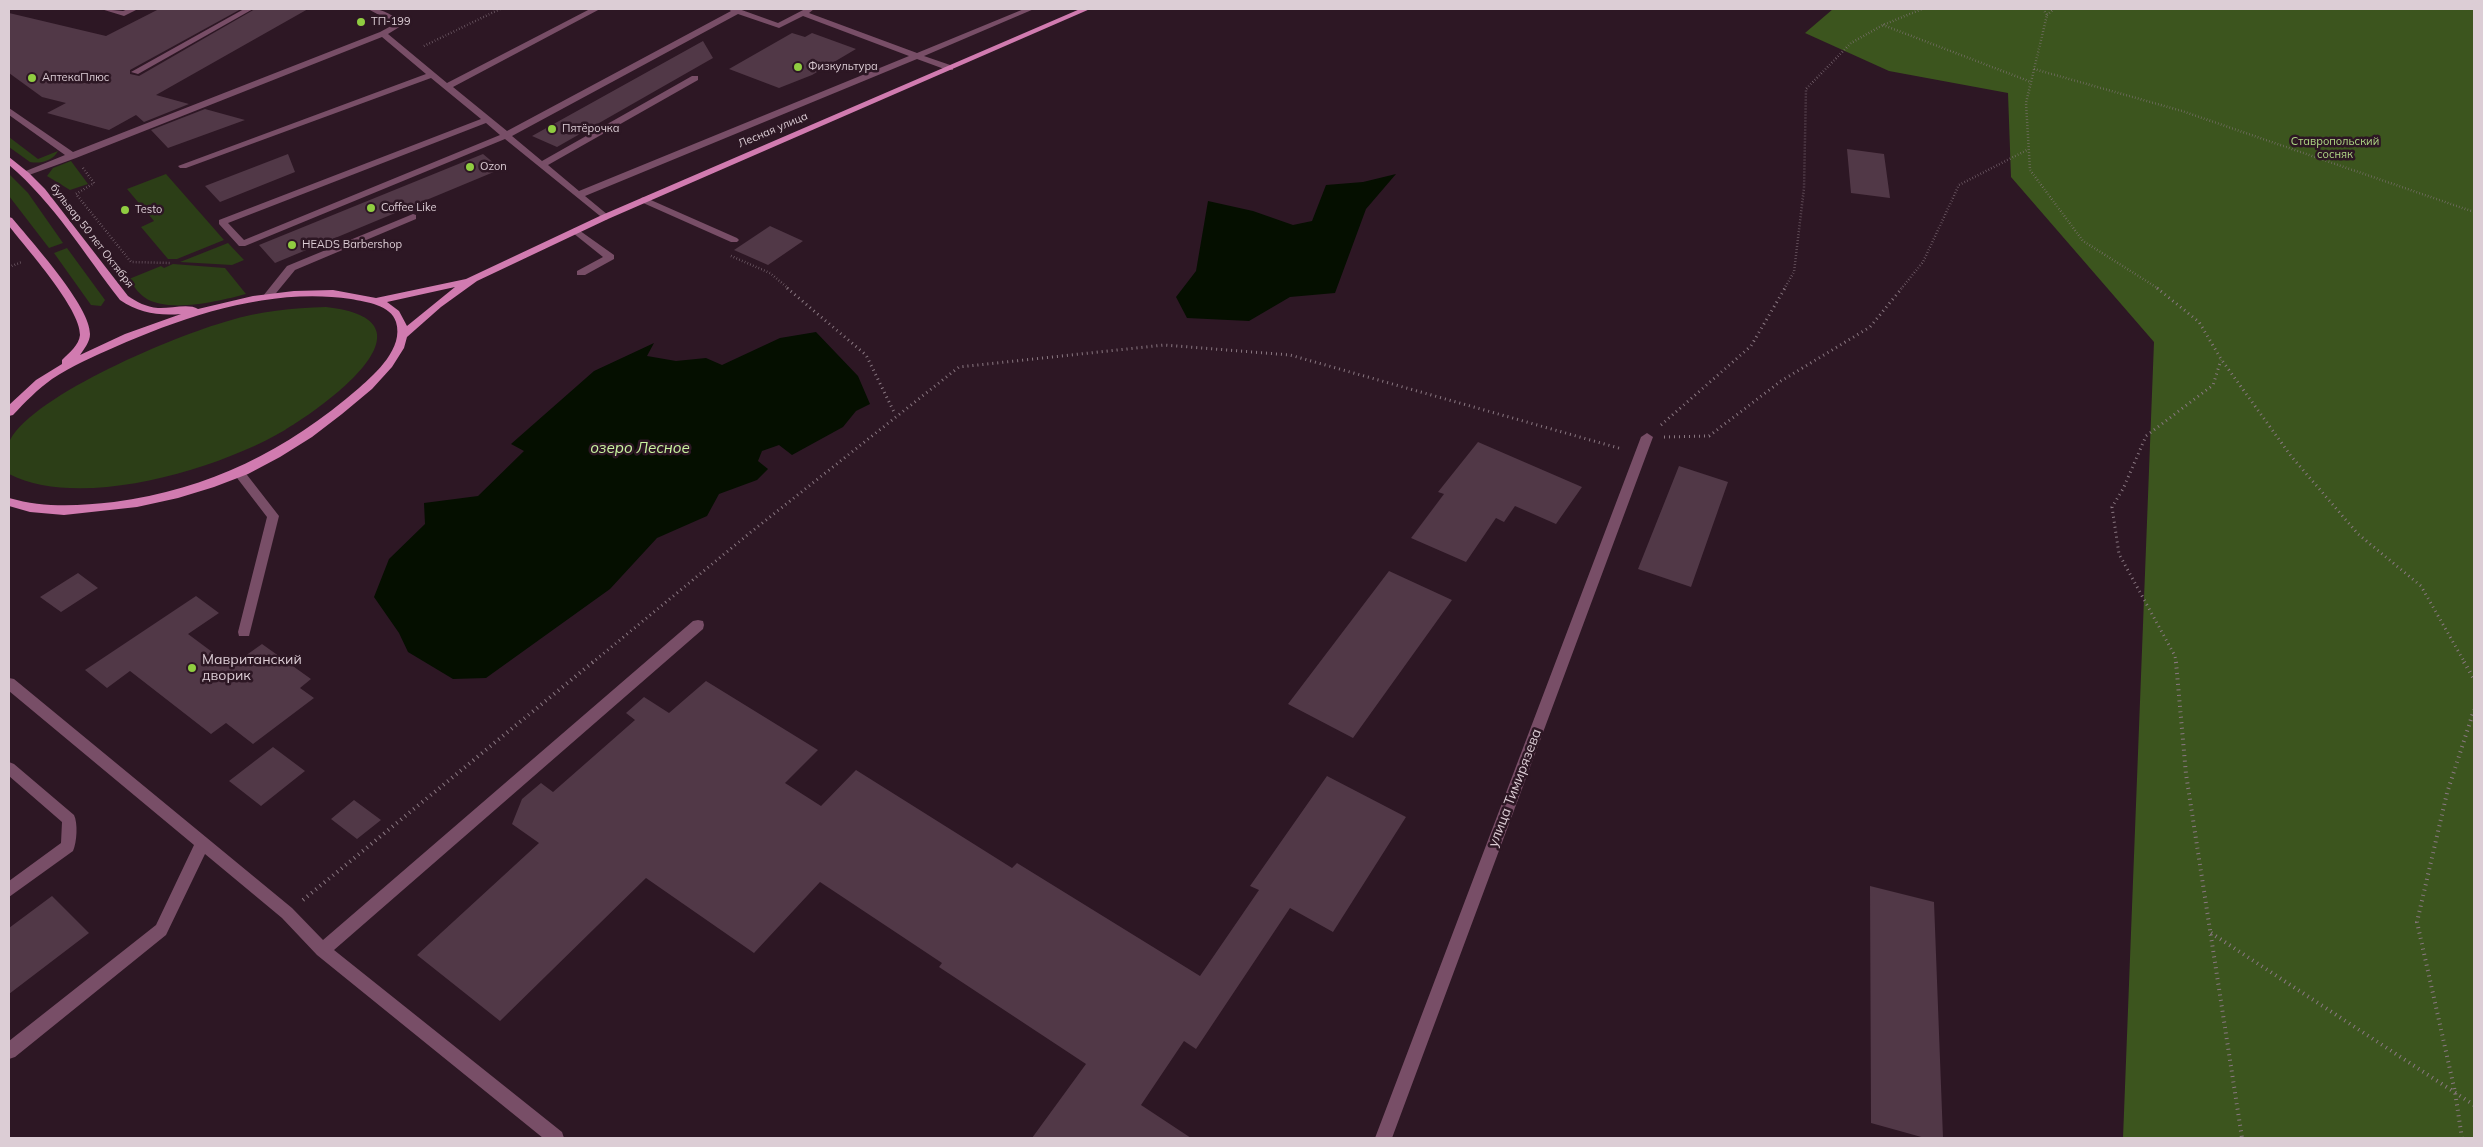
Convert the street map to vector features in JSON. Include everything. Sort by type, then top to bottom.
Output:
[{"type":"main road","name":"Лесная улица","points":[[402,336],[437,304],[473,280],[576,230],[1086,9]]},
{"type":"main road","name":"бульвар 50 лет Октября","points":[[9,160],[26,174],[60,213],[114,286],[136,307],[157,312],[223,306]]},
{"type":"main road","points":[[9,220],[73,302],[84,321],[85,334],[81,348],[59,369],[23,397],[9,412]]},
{"type":"main road","name":"Лесная улица","points":[[377,301],[473,280]]},
{"type":"main road","points":[[9,502],[25,509],[77,510],[137,504],[197,489],[240,474],[313,431],[341,411],[385,369],[396,352],[402,336],[401,320],[393,310],[377,301],[337,294],[268,296],[223,306],[165,324],[118,342],[59,369]]},
{"type":"street","points":[[105,9],[124,14],[134,9]]},
{"type":"street","points":[[135,72],[249,9]]},
{"type":"street","points":[[26,174],[383,34],[397,26],[395,21],[372,9]]},
{"type":"street","points":[[446,87],[596,9]]},
{"type":"street","points":[[578,195],[1030,9]]},
{"type":"street","points":[[486,120],[222,222],[242,244],[505,136],[734,10],[779,26],[806,11],[950,68]]},
{"type":"street","points":[[383,34],[605,217]]},
{"type":"street","points":[[183,166],[431,75]]},
{"type":"street","points":[[541,165],[695,78]]},
{"type":"street","points":[[9,111],[73,156]]},
{"type":"street","points":[[644,200],[734,240]]},
{"type":"street","points":[[268,296],[291,268],[412,217]]},
{"type":"street","points":[[576,230],[610,257],[581,273]]},
{"type":"street","name":"улица Тимирязева","points":[[1383,1138],[1647,437]]},
{"type":"street","points":[[240,474],[273,516],[244,632]]},
{"type":"street","points":[[322,950],[698,625]]},
{"type":"street","points":[[9,683],[287,913],[322,950],[556,1138]]},
{"type":"street","points":[[9,768],[69,819],[68,846],[9,890]]},
{"type":"street","points":[[9,1051],[161,930],[203,843]]},
{"type":"path","points":[[407,55],[500,9]]},
{"type":"path","points":[[1647,437],[1751,346],[1794,272],[1804,188],[1806,89],[1850,43],[1883,25],[1922,9]]},
{"type":"path","points":[[2043,9],[2047,15]]},
{"type":"path","points":[[2054,9],[2047,15],[2026,103],[2027,150],[2030,170],[2083,241],[2159,289],[2199,322],[2221,359],[2291,456],[2358,534],[2421,586],[2474,679]]},
{"type":"path","points":[[1883,25],[2031,82]]},
{"type":"path","points":[[2034,69],[2182,111],[2474,212]]},
{"type":"path","points":[[1647,437],[1708,436],[1781,381],[1870,327],[1922,262],[1959,186],[2027,150]]},
{"type":"path","points":[[73,156],[94,183],[76,194],[131,262],[171,263]]},
{"type":"path","points":[[725,254],[770,273],[866,355],[895,414]]},
{"type":"path","points":[[9,267],[25,261]]},
{"type":"path","points":[[287,913],[750,532],[959,367],[1164,345],[1290,355],[1640,454]]},
{"type":"path","points":[[2221,359],[2213,385],[2146,436],[2124,489],[2112,507],[2119,554],[2175,656],[2186,774],[2242,1138]]},
{"type":"path","points":[[2462,1138],[2455,1092],[2417,922],[2447,794],[2474,710]]},
{"type":"path","points":[[2210,932],[2474,1105]]},
{"type":"green space","name":"Ставропольский сосняк","points":[[1833,9],[2474,9],[2474,1138],[2123,1138],[2154,342],[2011,177],[2008,93],[1889,71],[1805,33]]},
{"type":"green space","points":[[9,137],[38,159],[58,151],[46,161],[30,162],[9,147]]},
{"type":"green space","points":[[71,161],[88,184],[70,190],[47,176],[53,168]]},
{"type":"green space","points":[[9,174],[28,193],[63,243],[49,248],[9,196]]},
{"type":"green space","points":[[166,174],[224,240],[177,259],[168,259],[141,227],[154,221],[127,189]]},
{"type":"green space","points":[[228,243],[244,260],[232,265],[180,262]]},
{"type":"green space","points":[[67,248],[105,300],[101,306],[91,305],[54,253]]},
{"type":"green space","points":[[173,264],[225,268],[246,294],[208,303],[166,305],[144,297],[129,279],[161,266],[164,268]]},
{"type":"green space","points":[[326,307],[360,315],[375,328],[376,345],[366,364],[348,384],[304,418],[257,445],[188,471],[111,487],[73,488],[39,484],[9,474],[9,443],[24,422],[47,404],[109,368],[176,339],[240,318],[276,311]]},
{"type":"water","points":[[1396,174],[1366,209],[1335,293],[1290,297],[1249,321],[1187,318],[1176,297],[1196,271],[1208,201],[1253,211],[1293,225],[1312,221],[1326,185],[1363,182]]},
{"type":"water","name":"озеро Лесное","points":[[816,332],[858,376],[870,404],[856,411],[843,427],[792,455],[779,445],[762,451],[758,461],[768,469],[757,480],[719,494],[707,516],[657,538],[610,589],[486,678],[453,679],[408,652],[399,633],[374,597],[389,559],[425,524],[424,503],[478,496],[524,451],[511,444],[594,371],[654,343],[647,356],[676,361],[706,358],[722,365],[780,338]]},
{"type":"building","points":[[159,9],[241,9],[130,70],[130,74],[139,76],[255,9],[308,9],[156,95],[189,104],[144,122],[136,115],[109,130],[47,113],[66,103],[42,97],[9,73],[9,13],[106,36]]},
{"type":"building","points":[[792,33],[805,37],[812,33],[856,49],[812,75],[779,88],[729,69]]},
{"type":"building","points":[[703,41],[713,58],[557,147],[532,136]]},
{"type":"building","points":[[205,109],[245,120],[168,148],[151,130]]},
{"type":"building","points":[[1847,149],[1884,154],[1890,198],[1851,193]]},
{"type":"building","points":[[288,154],[295,172],[220,202],[205,186]]},
{"type":"building","points":[[483,154],[501,169],[275,263],[259,245]]},
{"type":"building","points":[[770,226],[803,241],[768,265],[734,250]]},
{"type":"building","points":[[1478,442],[1582,487],[1556,524],[1515,506],[1504,522],[1496,518],[1466,562],[1411,538],[1444,494],[1438,492]]},
{"type":"building","points":[[1679,466],[1728,482],[1691,587],[1638,569]]},
{"type":"building","points":[[1389,571],[1452,600],[1353,738],[1288,704]]},
{"type":"building","points":[[78,573],[98,588],[61,612],[40,597]]},
{"type":"building","name":"Мавританский дворик","points":[[196,596],[219,613],[188,634],[231,666],[262,644],[311,679],[300,688],[314,698],[253,744],[226,723],[211,734],[130,671],[107,688],[85,670]]},
{"type":"building","points":[[706,681],[818,750],[785,783],[821,806],[856,770],[1012,868],[1017,863],[1200,976],[1259,890],[1250,886],[1327,776],[1406,817],[1333,932],[1290,908],[1196,1049],[1184,1041],[1141,1105],[1191,1138],[1032,1138],[1086,1064],[939,967],[942,963],[820,882],[754,953],[646,878],[500,1021],[417,955],[539,843],[512,824],[522,799],[541,783],[553,792],[635,720],[626,713],[644,697],[669,713]]},
{"type":"building","points":[[273,747],[305,771],[261,806],[229,781]]},
{"type":"building","points":[[354,800],[381,820],[357,839],[331,819]]},
{"type":"building","points":[[1870,886],[1934,902],[1943,1138],[1925,1138],[1871,1123]]},
{"type":"building","points":[[52,896],[89,933],[9,994],[9,928]]},
{"type":"place","name":"ТП-199","points":[[361,22]]},
{"type":"place","name":"Физкультура","points":[[798,67]]},
{"type":"place","name":"АптекаПлюс","points":[[32,78]]},
{"type":"place","name":"Пятёрочка","points":[[552,129]]},
{"type":"place","name":"Ozon","points":[[470,167]]},
{"type":"place","name":"Coffee Like","points":[[371,208]]},
{"type":"place","name":"Testo","points":[[125,210]]},
{"type":"place","name":"HEADS Barbershop","points":[[292,245]]},
{"type":"place","name":"Мавританский дворик","points":[[192,668]]}]
